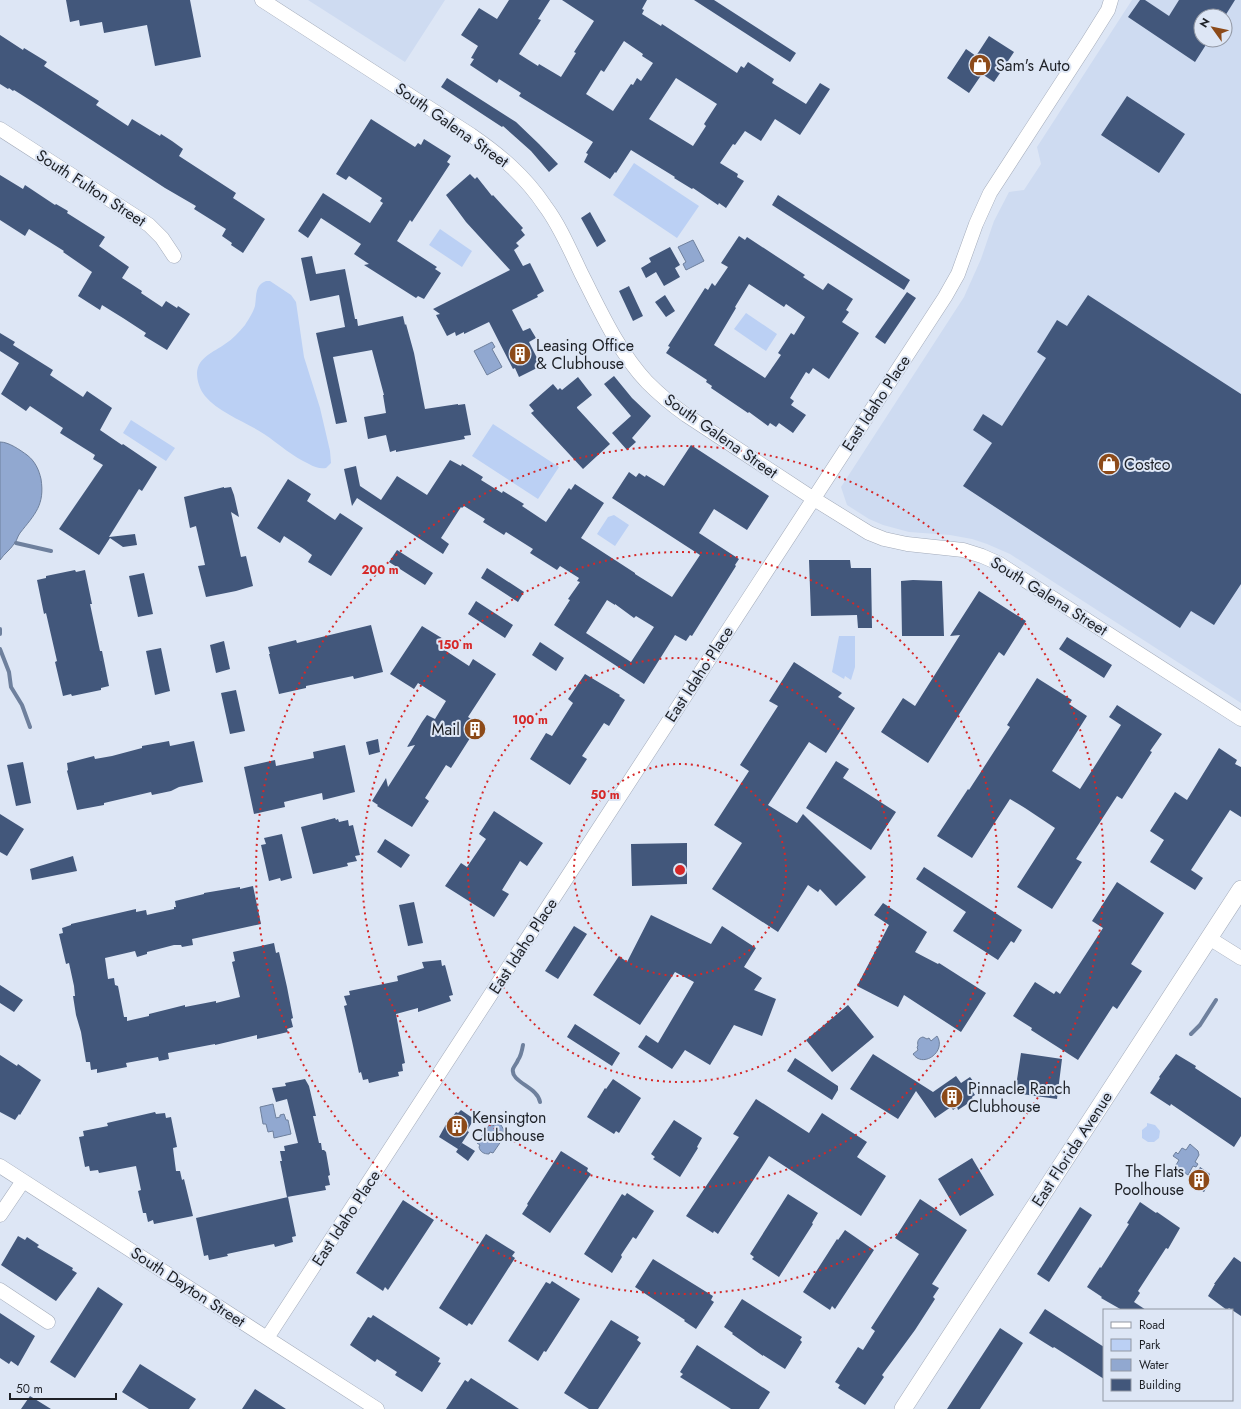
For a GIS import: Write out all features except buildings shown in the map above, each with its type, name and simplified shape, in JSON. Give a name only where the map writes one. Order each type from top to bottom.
[{"type":"main road","name":"East Florida Avenue","points":[[903,1409],[1241,890]]},
{"type":"street","name":"South Galena Street","points":[[262,0],[501,156],[530,185],[552,215],[617,341],[631,362],[667,401],[686,415],[863,530],[884,539],[912,545],[963,550],[998,563],[1241,719]]},
{"type":"street","name":"East Idaho Place","points":[[267,1338],[814,499],[951,286],[963,262],[976,224],[990,193],[1088,42],[1108,10],[1111,0]]},
{"type":"street","name":"South Fulton Street","points":[[0,128],[149,225],[162,238],[174,256]]},
{"type":"street","points":[[1209,938],[1241,958]]},
{"type":"street","name":"South Dayton Street","points":[[0,1166],[377,1409]]},
{"type":"street","points":[[0,1216],[23,1181]]},
{"type":"street","points":[[0,1290],[48,1322]]},
{"type":"shaded area","points":[[308,0],[445,0],[405,62]]},
{"type":"shaded area","points":[[1132,0],[1241,0],[1241,703],[1010,554],[972,539],[950,535],[909,532],[883,525],[869,519],[847,505],[841,487],[964,297],[981,259],[994,221],[1009,192],[1024,190],[1041,164],[1037,147]]},
{"type":"green space","points":[[634,163],[699,206],[677,238],[613,195]]},
{"type":"green space","points":[[440,229],[472,251],[462,267],[429,245]]},
{"type":"green space","points":[[266,281],[270,281],[291,295],[296,302],[304,357],[320,408],[330,451],[331,463],[326,468],[317,468],[303,461],[264,434],[225,412],[205,396],[199,385],[197,373],[200,363],[207,356],[231,340],[245,325],[254,309],[258,288]]},
{"type":"green space","points":[[746,313],[777,334],[766,351],[734,329]]},
{"type":"green space","points":[[131,420],[175,448],[166,461],[123,433]]},
{"type":"green space","points":[[493,424],[559,467],[538,499],[472,456]]},
{"type":"green space","points":[[614,515],[629,525],[615,546],[597,534],[608,517]]},
{"type":"green space","points":[[839,636],[855,636],[855,667],[851,680],[845,676],[844,679],[832,672]]},
{"type":"green space","points":[[1147,1123],[1155,1125],[1160,1131],[1159,1138],[1154,1142],[1148,1142],[1142,1138],[1142,1130],[1147,1126]]},
{"type":"water","points":[[693,240],[704,261],[686,270],[683,264],[686,262],[678,247]]},
{"type":"water","points":[[492,342],[495,347],[492,349],[502,367],[487,375],[474,351]]},
{"type":"water","points":[[0,442],[7,443],[27,455],[32,460],[41,479],[42,496],[38,509],[20,533],[15,543],[0,560]]},
{"type":"water","points":[[937,1036],[939,1047],[928,1059],[922,1060],[913,1054],[918,1050],[917,1047],[920,1038],[929,1038],[931,1041]]},
{"type":"water","points":[[273,1104],[276,1118],[284,1114],[286,1120],[288,1120],[291,1134],[274,1138],[273,1131],[268,1132],[266,1124],[263,1124],[260,1107]]},
{"type":"water","points":[[496,1123],[501,1125],[504,1130],[503,1132],[506,1134],[493,1153],[490,1152],[487,1154],[481,1151],[479,1147],[480,1145],[477,1143],[490,1124],[493,1126]]},
{"type":"water","points":[[1190,1144],[1198,1151],[1199,1155],[1195,1162],[1198,1164],[1196,1167],[1193,1166],[1188,1175],[1185,1173],[1182,1176],[1173,1170],[1179,1160],[1173,1156],[1176,1152],[1178,1154],[1182,1148],[1186,1150]]},
{"type":"waterway","points":[[16,543],[51,551]]},
{"type":"waterway","points":[[0,629],[0,634]]},
{"type":"waterway","points":[[0,649],[9,672],[11,687],[22,705],[30,727]]},
{"type":"waterway","points":[[1191,1034],[1200,1025],[1216,1000]]},
{"type":"waterway","points":[[523,1045],[521,1055],[513,1069],[513,1074],[535,1092],[540,1102]]},
{"type":"place","name":"Sam's Auto","points":[[980,65]]},
{"type":"place","name":"Leasing Office & Clubhouse","points":[[520,354]]},
{"type":"place","name":"Costco","points":[[1109,464]]},
{"type":"place","name":"Mail","points":[[475,729]]},
{"type":"place","name":"Pinnacle Ranch Clubhouse","points":[[952,1097]]},
{"type":"place","name":"Kensington Clubhouse","points":[[457,1126]]},
{"type":"place","name":"The Flats Poolhouse","points":[[1199,1180]]}]
